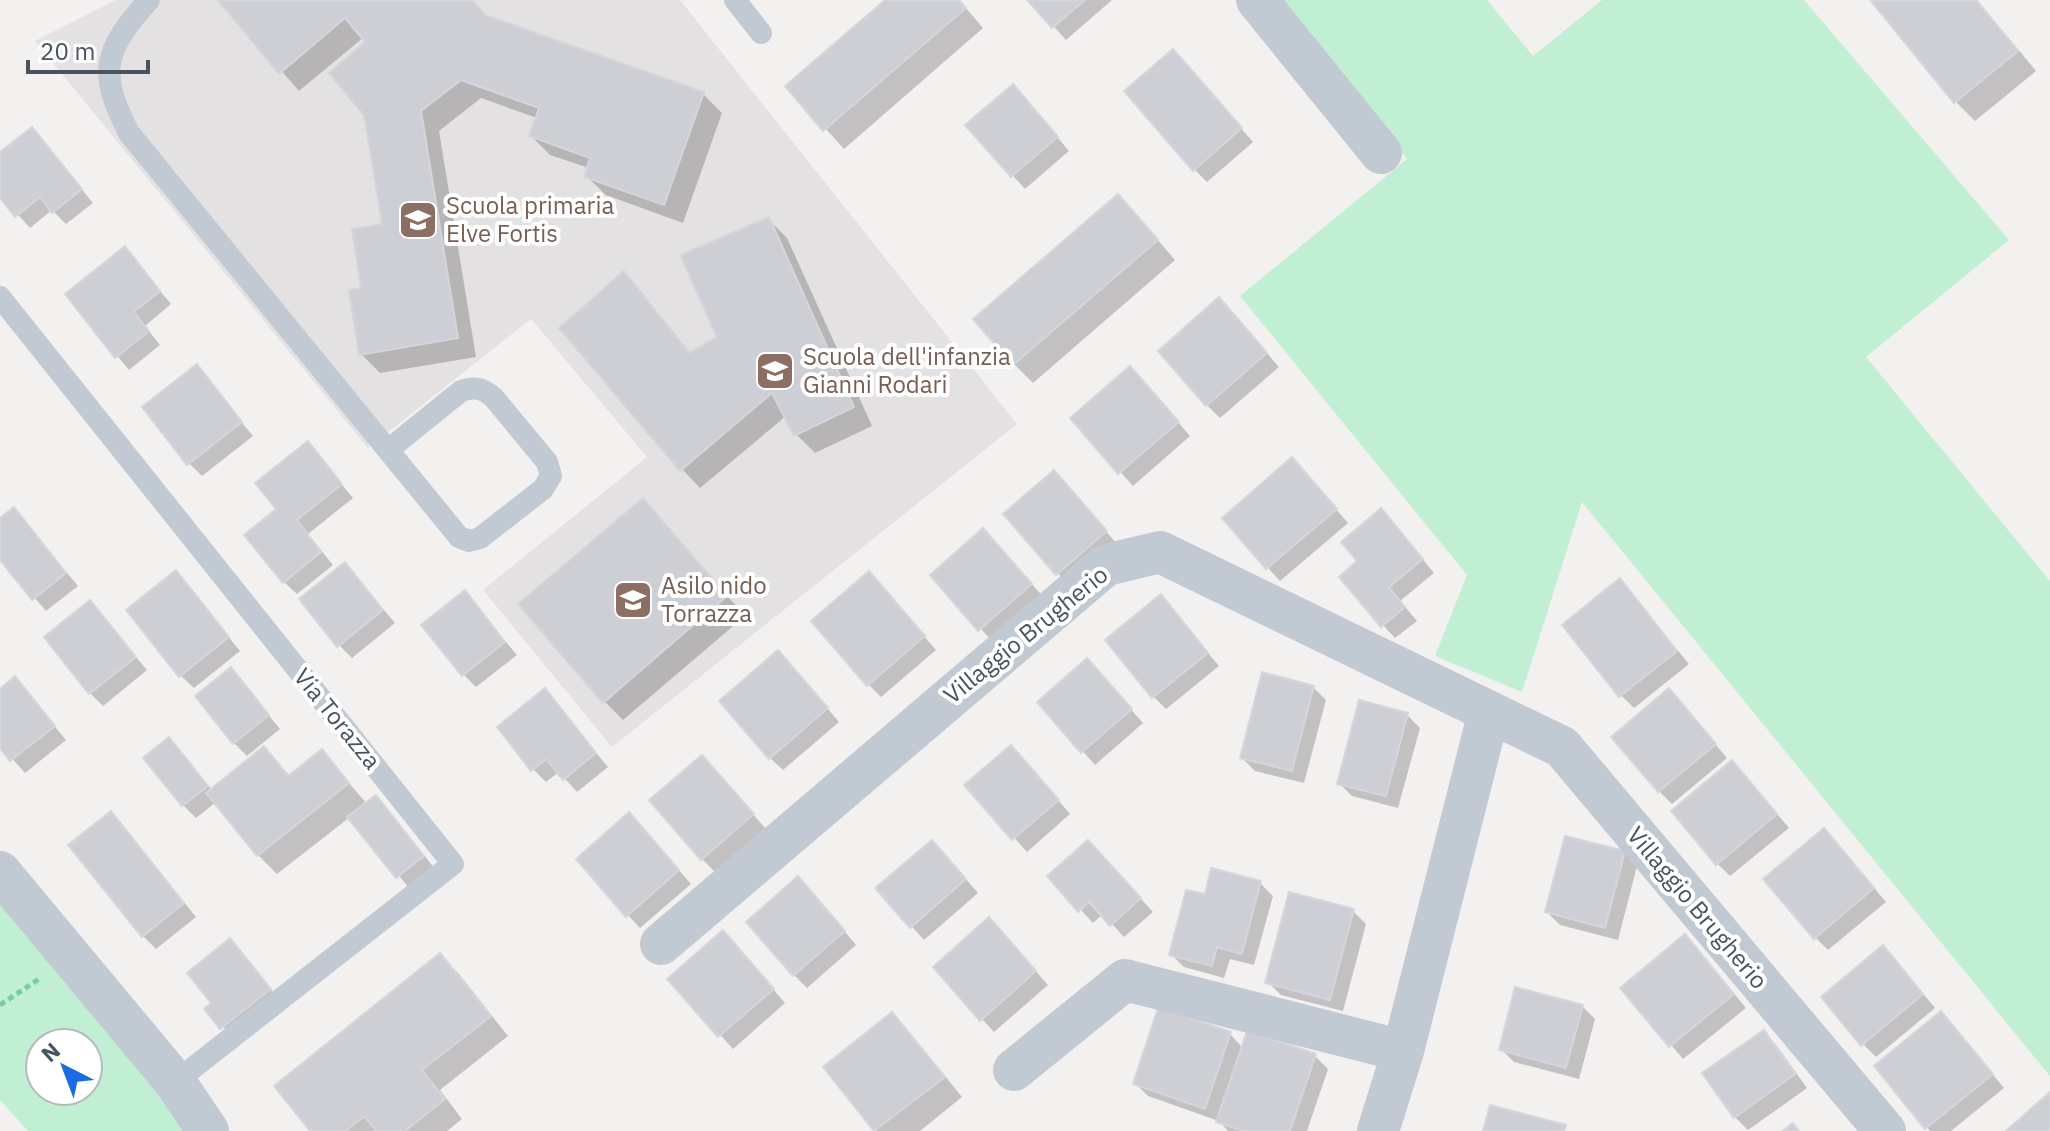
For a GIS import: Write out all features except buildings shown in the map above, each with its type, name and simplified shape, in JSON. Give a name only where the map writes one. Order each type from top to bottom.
[{"type":"street","points":[[1257,0],[1381,153]]},
{"type":"street","name":"Villaggio Brugherio","points":[[661,944],[1106,565],[1160,552],[1562,747],[1885,1131]]},
{"type":"street","points":[[1378,1131],[1403,1051],[1489,712]]},
{"type":"street","points":[[0,872],[175,1082],[208,1131]]},
{"type":"street","points":[[1014,1070],[1125,980],[1403,1051]]},
{"type":"lane","points":[[149,0],[122,31],[111,53],[108,77],[115,106],[129,133],[459,537],[469,541],[480,538],[543,489],[551,476],[547,462],[484,389],[461,391],[388,450]]},
{"type":"lane","points":[[735,0],[761,33]]},
{"type":"lane","name":"Via Torazza","points":[[0,297],[453,864],[175,1082]]},
{"type":"shaded area","points":[[116,0],[680,0],[1017,424],[612,747],[483,590],[647,457],[531,319],[368,448],[35,41]]},
{"type":"green space","points":[[1277,0],[1487,0],[1533,56],[1602,0],[1804,0],[2009,240],[1866,357],[2050,581],[2050,1076],[1582,502],[1522,692],[1435,656],[1467,575],[1240,296],[1407,159]]},
{"type":"green space","points":[[0,901],[133,1060],[185,1131],[28,1131],[0,1100]]},
{"type":"place","name":"Scuola primaria Elve Fortis","points":[[418,220]]},
{"type":"place","name":"Scuola dell'infanzia Gianni Rodari","points":[[775,371]]},
{"type":"place","name":"Asilo nido Torrazza","points":[[633,600]]}]
